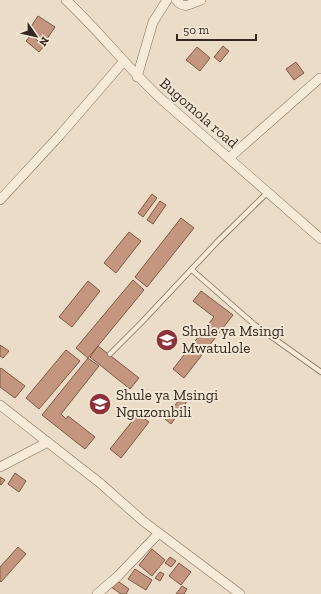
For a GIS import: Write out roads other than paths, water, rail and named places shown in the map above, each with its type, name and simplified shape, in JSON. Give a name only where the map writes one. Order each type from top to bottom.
[{"type":"street","name":"Bugomola road","points":[[66,0],[84,16],[138,77],[321,239]]},
{"type":"street","points":[[138,77],[153,22],[167,0]]},
{"type":"street","points":[[176,0],[184,6],[201,0]]},
{"type":"street","points":[[0,200],[60,135],[124,61]]},
{"type":"street","points":[[229,158],[320,78]]},
{"type":"street","points":[[0,405],[100,483],[159,533],[240,594]]},
{"type":"street","points":[[0,467],[14,458],[48,442]]},
{"type":"street","points":[[97,594],[118,576],[159,533]]},
{"type":"lane","points":[[110,354],[268,192]]},
{"type":"lane","points":[[192,270],[255,325],[321,372]]},
{"type":"place","name":"Shule ya Msingi Mwatulole","points":[[167,340]]},
{"type":"place","name":"Shule ya Msingi Nguzombili","points":[[100,404]]}]
